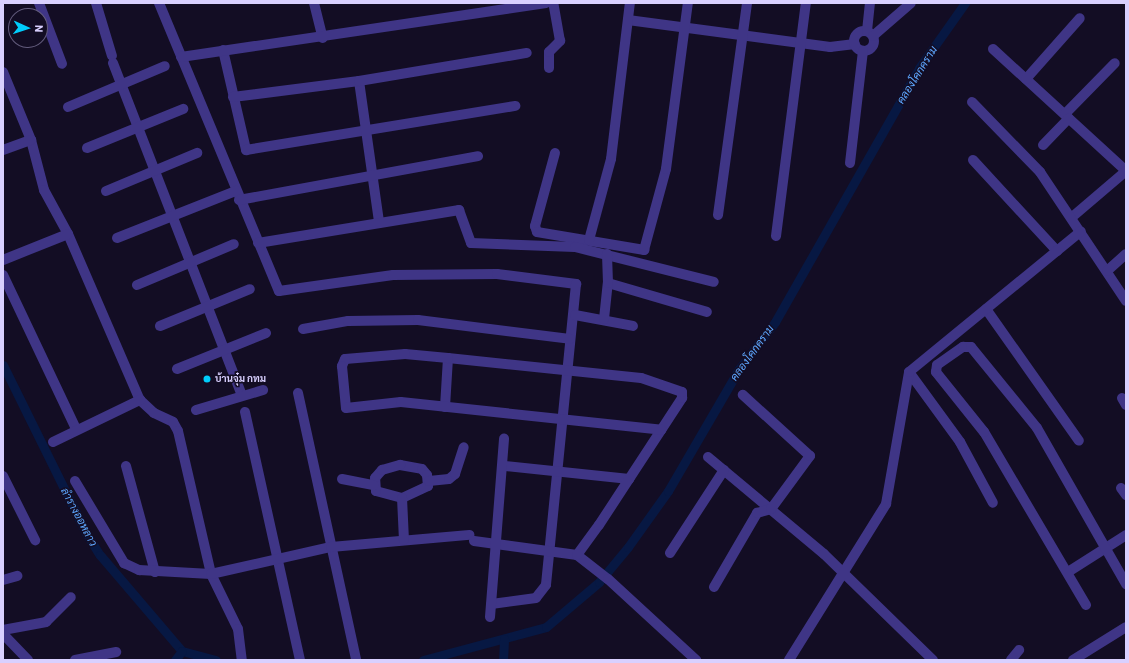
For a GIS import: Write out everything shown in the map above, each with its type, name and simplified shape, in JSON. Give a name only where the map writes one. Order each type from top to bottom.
[{"type":"street","points":[[39,3],[62,64]]},
{"type":"street","points":[[96,3],[121,86],[155,172],[171,218],[242,396]]},
{"type":"street","points":[[159,3],[277,289],[282,292],[341,280],[393,275],[497,274],[575,282],[574,315],[570,339],[569,370],[564,420],[556,470],[546,585],[540,596],[491,604]]},
{"type":"street","points":[[314,3],[323,38]]},
{"type":"street","points":[[181,57],[223,50],[323,38],[546,3]]},
{"type":"street","points":[[549,68],[549,52],[560,41],[553,3]]},
{"type":"street","points":[[589,240],[611,159],[630,3]]},
{"type":"street","points":[[554,153],[535,230],[639,250],[647,245],[666,169],[688,3]]},
{"type":"street","points":[[718,215],[747,3]]},
{"type":"street","points":[[776,236],[806,3]]},
{"type":"street","points":[[863,51],[872,47],[870,33],[870,3]]},
{"type":"street","points":[[854,44],[856,35],[870,33],[911,3]]},
{"type":"street","points":[[1026,79],[1080,18]]},
{"type":"street","points":[[628,20],[685,26],[830,47],[854,44],[863,51]]},
{"type":"street","points":[[993,49],[1126,171],[1071,218]]},
{"type":"street","points":[[223,50],[246,150],[515,106]]},
{"type":"street","points":[[850,163],[863,51]]},
{"type":"street","points":[[233,97],[359,81],[526,53]]},
{"type":"street","points":[[1043,145],[1115,63]]},
{"type":"street","points":[[68,107],[121,86],[165,66]]},
{"type":"street","points":[[3,72],[31,140],[44,190],[68,234],[140,400],[154,413],[174,422],[178,431],[210,574],[238,629],[242,660]]},
{"type":"street","points":[[359,81],[379,222]]},
{"type":"street","points":[[972,102],[1040,172],[1081,231],[1126,301]]},
{"type":"street","points":[[87,148],[183,109]]},
{"type":"street","points":[[3,150],[31,140]]},
{"type":"street","points":[[106,191],[197,154]]},
{"type":"street","points":[[117,238],[238,196],[478,156]]},
{"type":"street","points":[[973,160],[1057,251]]},
{"type":"street","points":[[258,243],[459,210],[471,243],[500,246],[540,243],[607,254],[714,282]]},
{"type":"street","points":[[789,660],[888,498],[905,381],[909,372],[1081,231]]},
{"type":"street","points":[[3,260],[68,234]]},
{"type":"street","points":[[137,285],[234,244]]},
{"type":"street","points":[[604,319],[608,283],[607,254]]},
{"type":"street","points":[[1107,271],[1126,254]]},
{"type":"street","points":[[3,275],[76,429]]},
{"type":"street","points":[[608,283],[707,312]]},
{"type":"street","points":[[160,326],[250,288]]},
{"type":"street","points":[[986,309],[1079,441]]},
{"type":"street","points":[[574,315],[604,319],[633,326]]},
{"type":"street","points":[[303,330],[348,321],[418,320],[570,339]]},
{"type":"street","points":[[177,369],[266,333]]},
{"type":"street","points":[[1086,605],[1068,572],[984,432],[936,372],[937,365],[963,346],[971,347],[1036,428],[1126,584]]},
{"type":"street","points":[[577,555],[629,479],[682,398],[680,390],[640,378],[405,354],[351,356],[342,366],[346,408],[401,402],[661,430]]},
{"type":"street","points":[[445,406],[448,358]]},
{"type":"street","points":[[909,372],[960,442],[993,503]]},
{"type":"street","points":[[196,410],[263,390]]},
{"type":"street","points":[[298,393],[330,547],[356,660]]},
{"type":"street","points":[[714,587],[757,513],[771,509],[810,454],[744,395]]},
{"type":"street","points":[[54,442],[76,429],[140,400]]},
{"type":"street","points":[[245,412],[276,560],[300,660]]},
{"type":"street","points":[[490,617],[505,466],[504,439]]},
{"type":"street","points":[[428,481],[449,479],[455,474],[464,447]]},
{"type":"street","points":[[708,457],[824,554],[842,574],[933,660]]},
{"type":"street","points":[[373,485],[382,470],[400,465],[422,469],[428,481]]},
{"type":"street","points":[[126,466],[156,572]]},
{"type":"street","points":[[505,466],[556,470],[629,479]]},
{"type":"street","points":[[670,553],[724,470]]},
{"type":"street","points":[[3,476],[35,540]]},
{"type":"street","points":[[342,479],[373,485],[384,495],[402,498],[421,492],[428,481]]},
{"type":"street","points":[[75,481],[124,563],[134,569],[156,572],[210,574],[330,547],[404,540],[472,538],[497,544],[550,550],[577,555],[604,576],[696,660]]},
{"type":"street","points":[[402,498],[404,540]]},
{"type":"street","points":[[1068,572],[1126,535]]},
{"type":"street","points":[[3,580],[17,576]]},
{"type":"street","points":[[3,630],[46,622],[71,597]]},
{"type":"street","points":[[1073,660],[1126,627]]},
{"type":"street","points":[[3,634],[28,660]]},
{"type":"street","points":[[919,660],[923,649]]},
{"type":"street","points":[[1012,660],[1019,650]]},
{"type":"street","points":[[75,660],[116,652]]},
{"type":"waterway","name":"คลองโคกคราม","points":[[423,660],[546,627],[599,582],[628,547],[668,491],[739,369],[775,322],[919,68],[965,3]]},
{"type":"waterway","name":"ลำรางออหลาว","points":[[3,365],[86,533],[100,555],[182,651]]},
{"type":"waterway","name":"คลองโคกคราม","points":[[503,660],[504,639]]},
{"type":"waterway","points":[[182,651],[216,660]]},
{"type":"waterway","points":[[175,660],[182,651]]},
{"type":"place","name":"บ้านจุ๋ม กทม","points":[[207,379]]}]
